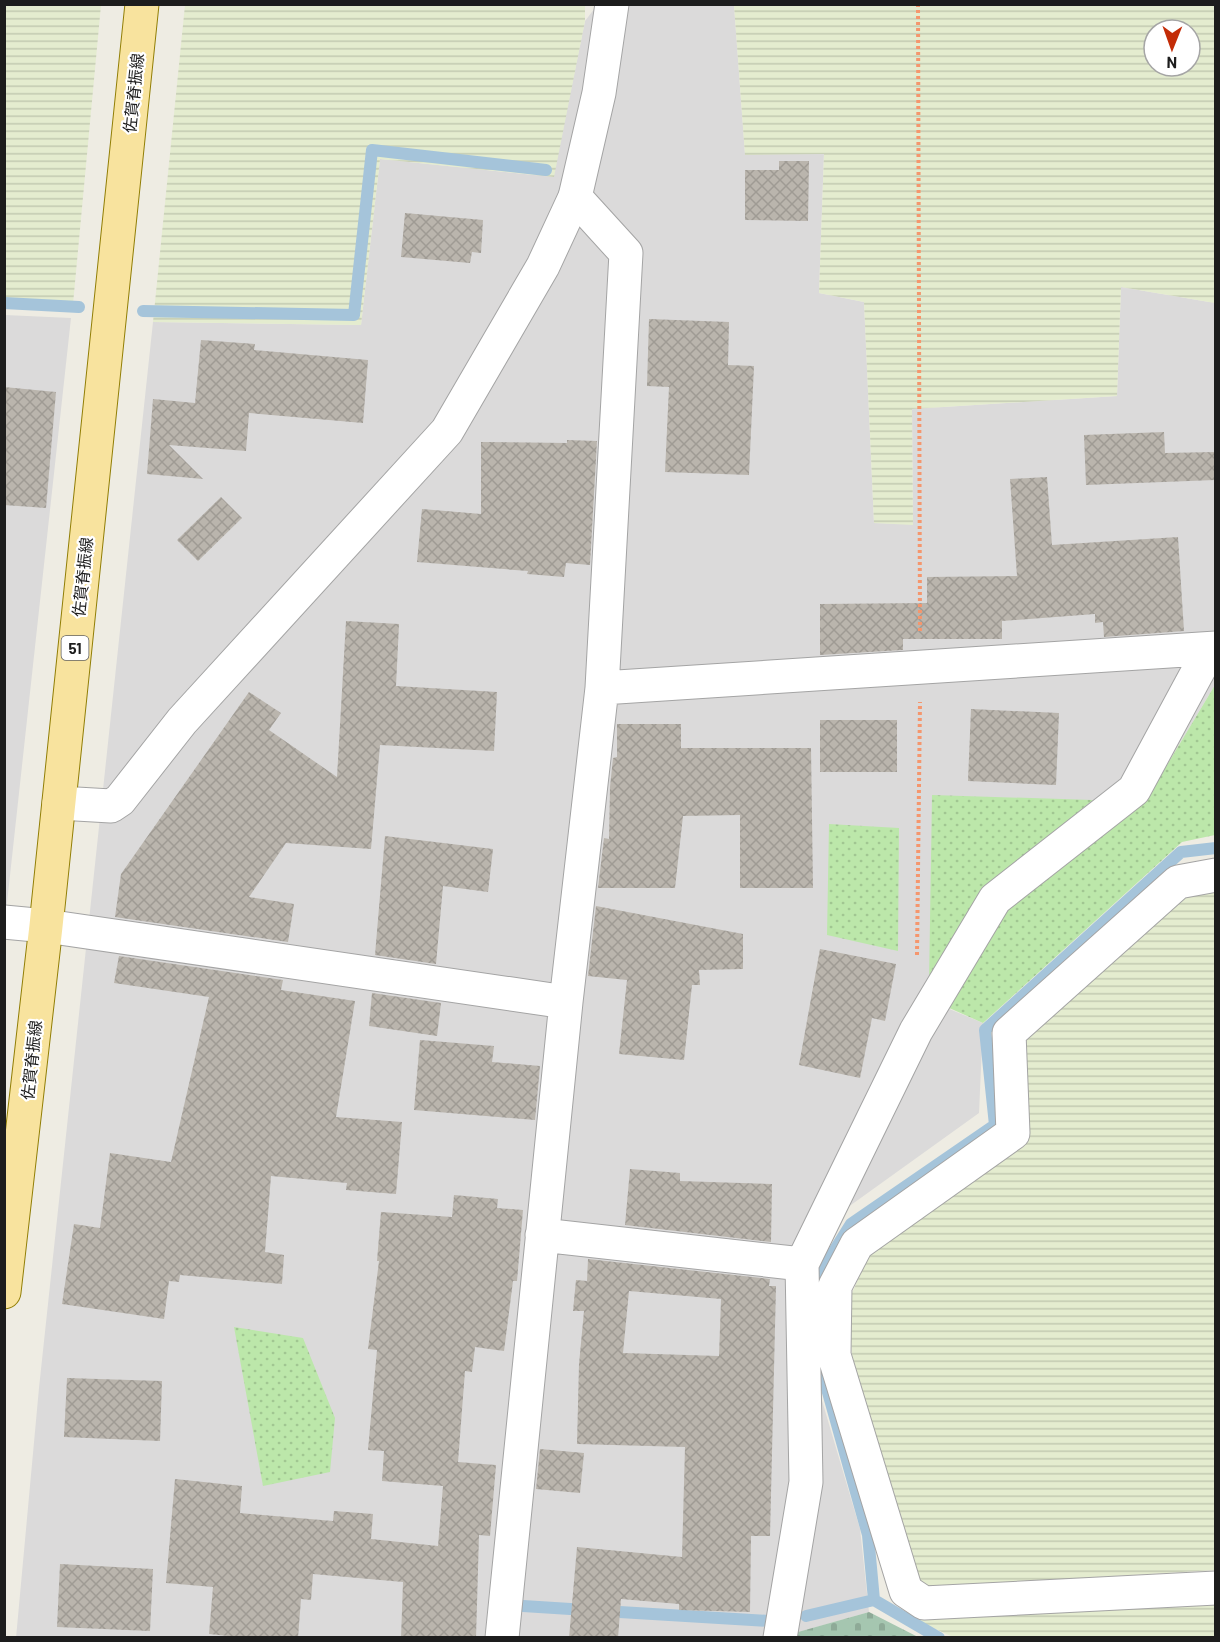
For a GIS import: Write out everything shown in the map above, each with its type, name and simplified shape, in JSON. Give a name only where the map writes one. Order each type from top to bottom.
[{"type":"main road","name":"佐賀脊振線","points":[[4,1292],[46,926],[142,4]]},
{"type":"street","points":[[59,803],[111,806],[120,800],[183,721],[447,430],[543,266],[574,197],[599,93],[612,4]]},
{"type":"street","points":[[502,1638],[566,1002],[602,688],[626,253],[574,197]]},
{"type":"street","points":[[602,688],[1213,648]]},
{"type":"street","points":[[780,1638],[806,1482],[802,1264],[916,1031],[995,899],[1134,790],[1213,648]]},
{"type":"street","points":[[1215,874],[1178,882],[1009,1033],[1013,1133],[857,1244],[835,1286],[834,1355],[906,1591],[924,1603],[1215,1588]]},
{"type":"street","points":[[4,922],[46,926],[566,1002]]},
{"type":"street","points":[[542,1235],[802,1264]]},
{"type":"path","points":[[917,961],[920,668],[918,4]]},
{"type":"shaded area","points":[[598,4],[734,5],[745,154],[824,153],[819,293],[864,302],[874,523],[913,524],[912,409],[1117,396],[1121,287],[1215,303],[1215,685],[1149,795],[947,1008],[983,1023],[979,1113],[844,1210],[815,1257],[810,1360],[860,1529],[869,1612],[792,1634],[791,1638],[16,1638],[39,1388],[153,322],[361,325],[380,159],[553,177],[585,21]]},
{"type":"shaded area","points":[[5,315],[71,318],[5,921]]},
{"type":"green space","points":[[4,5],[101,5],[73,304],[5,300]]},
{"type":"green space","points":[[185,5],[585,5],[585,21],[554,177],[380,159],[361,325],[153,322]]},
{"type":"green space","points":[[734,5],[1215,5],[1215,303],[1121,287],[1117,396],[912,409],[913,525],[874,523],[864,302],[819,293],[824,154],[745,155]]},
{"type":"green space","points":[[1215,685],[1215,835],[1182,842],[983,1023],[947,1007],[999,908],[1149,795]]},
{"type":"green space","points":[[932,795],[1093,800],[981,891],[929,983]]},
{"type":"green space","points":[[829,824],[899,828],[898,951],[827,935]]},
{"type":"green space","points":[[1188,893],[1215,893],[1215,1570],[918,1588],[853,1366],[848,1302],[872,1248],[1029,1139],[1023,1041]]},
{"type":"green space","points":[[234,1327],[303,1338],[335,1418],[330,1472],[263,1486]]},
{"type":"green space","points":[[1215,1601],[1215,1637],[953,1637],[911,1618]]},
{"type":"green space","points":[[869,1612],[918,1637],[791,1638],[791,1634]]},
{"type":"building","points":[[779,161],[809,161],[808,221],[745,220],[745,170],[779,170]]},
{"type":"building","points":[[405,213],[483,220],[481,253],[472,252],[470,263],[401,257]]},
{"type":"building","points":[[649,319],[729,322],[728,365],[754,366],[749,475],[665,472],[669,387],[647,386]]},
{"type":"building","points":[[201,340],[255,344],[254,350],[368,360],[363,423],[249,413],[246,451],[169,445],[203,479],[147,474],[153,399],[195,403]]},
{"type":"building","points":[[4,387],[56,392],[46,508],[4,505]]},
{"type":"building","points":[[1164,432],[1165,453],[1215,452],[1215,480],[1086,485],[1084,435]]},
{"type":"building","points":[[567,440],[597,441],[590,565],[566,563],[564,577],[527,574],[528,571],[417,562],[422,509],[481,514],[481,442],[567,443]]},
{"type":"building","points":[[1047,477],[1052,545],[1178,537],[1184,631],[1104,637],[1103,622],[1095,623],[1095,614],[1002,621],[1002,639],[903,639],[903,650],[820,655],[820,604],[927,603],[927,577],[1017,576],[1010,479]]},
{"type":"building","points":[[221,497],[242,518],[198,561],[177,540]]},
{"type":"building","points":[[346,621],[399,624],[396,686],[497,692],[494,751],[380,745],[371,849],[286,843],[249,897],[294,904],[288,942],[115,917],[121,874],[249,692],[281,713],[269,730],[337,777]]},
{"type":"building","points":[[971,709],[1059,713],[1056,785],[968,781]]},
{"type":"building","points":[[820,720],[897,720],[897,772],[820,772]]},
{"type":"building","points":[[617,724],[681,724],[681,748],[811,748],[813,888],[740,888],[740,815],[683,816],[675,888],[598,888],[604,838],[609,839],[610,787],[613,758],[617,757]]},
{"type":"building","points":[[385,836],[493,849],[488,892],[443,886],[436,964],[375,955]]},
{"type":"building","points":[[596,906],[743,934],[743,969],[699,970],[700,985],[692,985],[684,1060],[619,1054],[627,980],[588,976]]},
{"type":"building","points":[[820,949],[896,964],[885,1021],[872,1018],[860,1078],[799,1065]]},
{"type":"building","points":[[119,956],[283,980],[281,990],[355,1001],[336,1117],[402,1122],[396,1194],[346,1190],[347,1183],[271,1176],[265,1252],[284,1255],[282,1284],[180,1275],[179,1282],[169,1281],[164,1319],[62,1304],[74,1224],[100,1228],[110,1153],[171,1162],[209,997],[114,983]]},
{"type":"building","points":[[372,993],[441,1003],[437,1036],[369,1026]]},
{"type":"building","points":[[420,1040],[494,1046],[492,1062],[540,1066],[535,1120],[414,1110]]},
{"type":"building","points":[[630,1169],[680,1173],[680,1181],[772,1184],[771,1242],[625,1225]]},
{"type":"building","points":[[454,1195],[498,1199],[497,1208],[523,1210],[517,1281],[513,1281],[504,1351],[475,1347],[472,1372],[465,1371],[458,1462],[496,1465],[490,1536],[479,1535],[476,1638],[401,1638],[403,1582],[313,1574],[311,1600],[301,1599],[298,1638],[246,1638],[209,1634],[213,1587],[166,1583],[175,1479],[242,1486],[240,1513],[333,1521],[334,1511],[373,1514],[371,1539],[438,1546],[443,1486],[382,1481],[384,1451],[368,1450],[377,1350],[368,1349],[379,1261],[377,1261],[381,1212],[452,1217]]},
{"type":"building","points":[[588,1259],[770,1279],[769,1286],[776,1286],[770,1536],[751,1536],[750,1612],[679,1610],[679,1604],[621,1599],[618,1638],[569,1638],[577,1547],[682,1557],[685,1447],[577,1444],[579,1364],[584,1311],[573,1311],[576,1280],[587,1281]],"holes":[[[629,1291],[721,1299],[719,1356],[623,1353]]]},
{"type":"building","points":[[67,1378],[162,1381],[160,1441],[64,1437]]},
{"type":"building","points":[[540,1449],[584,1453],[580,1493],[536,1489]]},
{"type":"building","points":[[60,1564],[153,1569],[150,1631],[57,1627]]},
{"type":"waterway","points":[[143,311],[354,315],[372,150],[546,170]]},
{"type":"waterway","points":[[4,303],[79,307]]},
{"type":"waterway","points":[[821,1291],[821,1272],[851,1224],[995,1125],[985,1030],[1181,852],[1216,848]]},
{"type":"waterway","points":[[820,1356],[820,1364],[868,1535],[874,1600],[939,1638]]},
{"type":"waterway","points":[[806,1616],[874,1600]]},
{"type":"waterway","points":[[523,1606],[586,1610]]},
{"type":"waterway","points":[[603,1611],[770,1621]]}]
